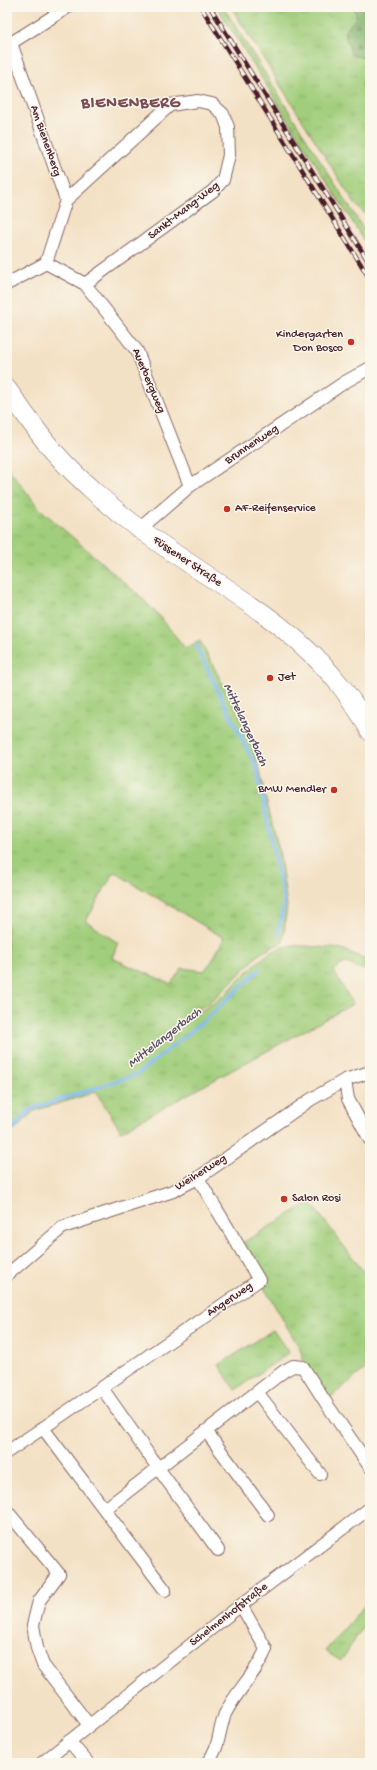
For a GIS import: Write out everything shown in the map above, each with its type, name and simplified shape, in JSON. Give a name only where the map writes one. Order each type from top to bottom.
[{"type":"main road","name":"Füssener Straße","points":[[7,389],[57,455],[97,493],[140,529],[293,636],[327,668],[355,705],[370,731]]},
{"type":"street","name":"Am Bienenberg","points":[[66,200],[11,43],[68,7]]},
{"type":"street","name":"Sankt-Mang-Weg","points":[[66,200],[170,105],[198,101],[212,104],[223,114],[228,127],[229,155],[223,180],[213,191],[86,284]]},
{"type":"street","points":[[7,284],[46,263],[66,200]]},
{"type":"street","name":"Auerbergweg","points":[[46,263],[86,284],[137,351],[190,486]]},
{"type":"street","name":"Brunnenweg","points":[[140,529],[190,486],[345,382],[370,368]]},
{"type":"street","name":"Weiherweg","points":[[7,1275],[63,1227],[173,1191],[198,1178],[310,1100],[345,1080],[370,1072]]},
{"type":"street","points":[[345,1080],[348,1100],[370,1140]]},
{"type":"street","name":"Angerweg","points":[[7,1452],[259,1280],[198,1178]]},
{"type":"street","points":[[105,1509],[293,1366],[303,1367],[370,1468],[370,1476]]},
{"type":"street","points":[[102,1388],[218,1550]]},
{"type":"street","points":[[257,1392],[320,1474]]},
{"type":"street","points":[[43,1428],[165,1590]]},
{"type":"street","points":[[206,1431],[268,1515]]},
{"type":"street","name":"Schelmenhofstraße","points":[[42,1763],[241,1605],[370,1508]]},
{"type":"street","points":[[7,1511],[59,1574],[39,1601],[34,1625],[37,1648],[43,1666],[89,1725]]},
{"type":"street","points":[[207,1763],[218,1746],[225,1715],[261,1662],[266,1648],[241,1605]]},
{"type":"street","points":[[69,1741],[88,1763]]},
{"type":"green space","points":[[217,7],[223,7],[351,209],[370,240],[370,250]]},
{"type":"green space","points":[[231,7],[354,7],[357,17],[344,32],[352,55],[370,59],[370,219],[355,204]]},
{"type":"green space","points":[[354,7],[370,7],[370,59],[352,55],[344,32],[357,17]]},
{"type":"green space","points":[[7,467],[39,508],[141,597],[161,618],[185,648],[200,641],[243,722],[260,770],[279,850],[287,905],[283,942],[261,953],[206,1005],[191,1012],[193,1014],[210,1006],[263,958],[272,952],[292,945],[342,949],[370,961],[370,972],[345,963],[333,970],[353,1004],[121,1131],[96,1092],[34,1111],[7,1138]],"holes":[[[114,872],[224,938],[212,961],[204,971],[182,968],[171,984],[112,958],[118,943],[86,921]]]},
{"type":"green space","points":[[310,1202],[370,1280],[370,1365],[327,1400],[305,1366],[300,1349],[239,1245]]},
{"type":"green space","points":[[273,1330],[289,1353],[235,1390],[219,1365]]},
{"type":"green space","points":[[370,1599],[370,1616],[341,1661],[325,1651]]},
{"type":"waterway","name":"Mittelangerbach","points":[[196,646],[257,769],[284,903],[278,934]]},
{"type":"waterway","name":"Mittelangerbach","points":[[7,1134],[31,1109],[138,1074],[204,1021],[260,969]]},
{"type":"railway","points":[[201,7],[370,279]]},
{"type":"railway","points":[[210,7],[370,264]]},
{"type":"place","name":"Kindergarten Don Bosco","points":[[351,342]]},
{"type":"place","name":"AF-Reifenservice","points":[[227,509]]},
{"type":"place","name":"Jet","points":[[270,678]]},
{"type":"place","name":"BMW Mendler","points":[[334,790]]},
{"type":"place","name":"Salon Rosi","points":[[284,1199]]},
{"type":"district","name":"BIENENBERG","points":[[131,104]]}]
